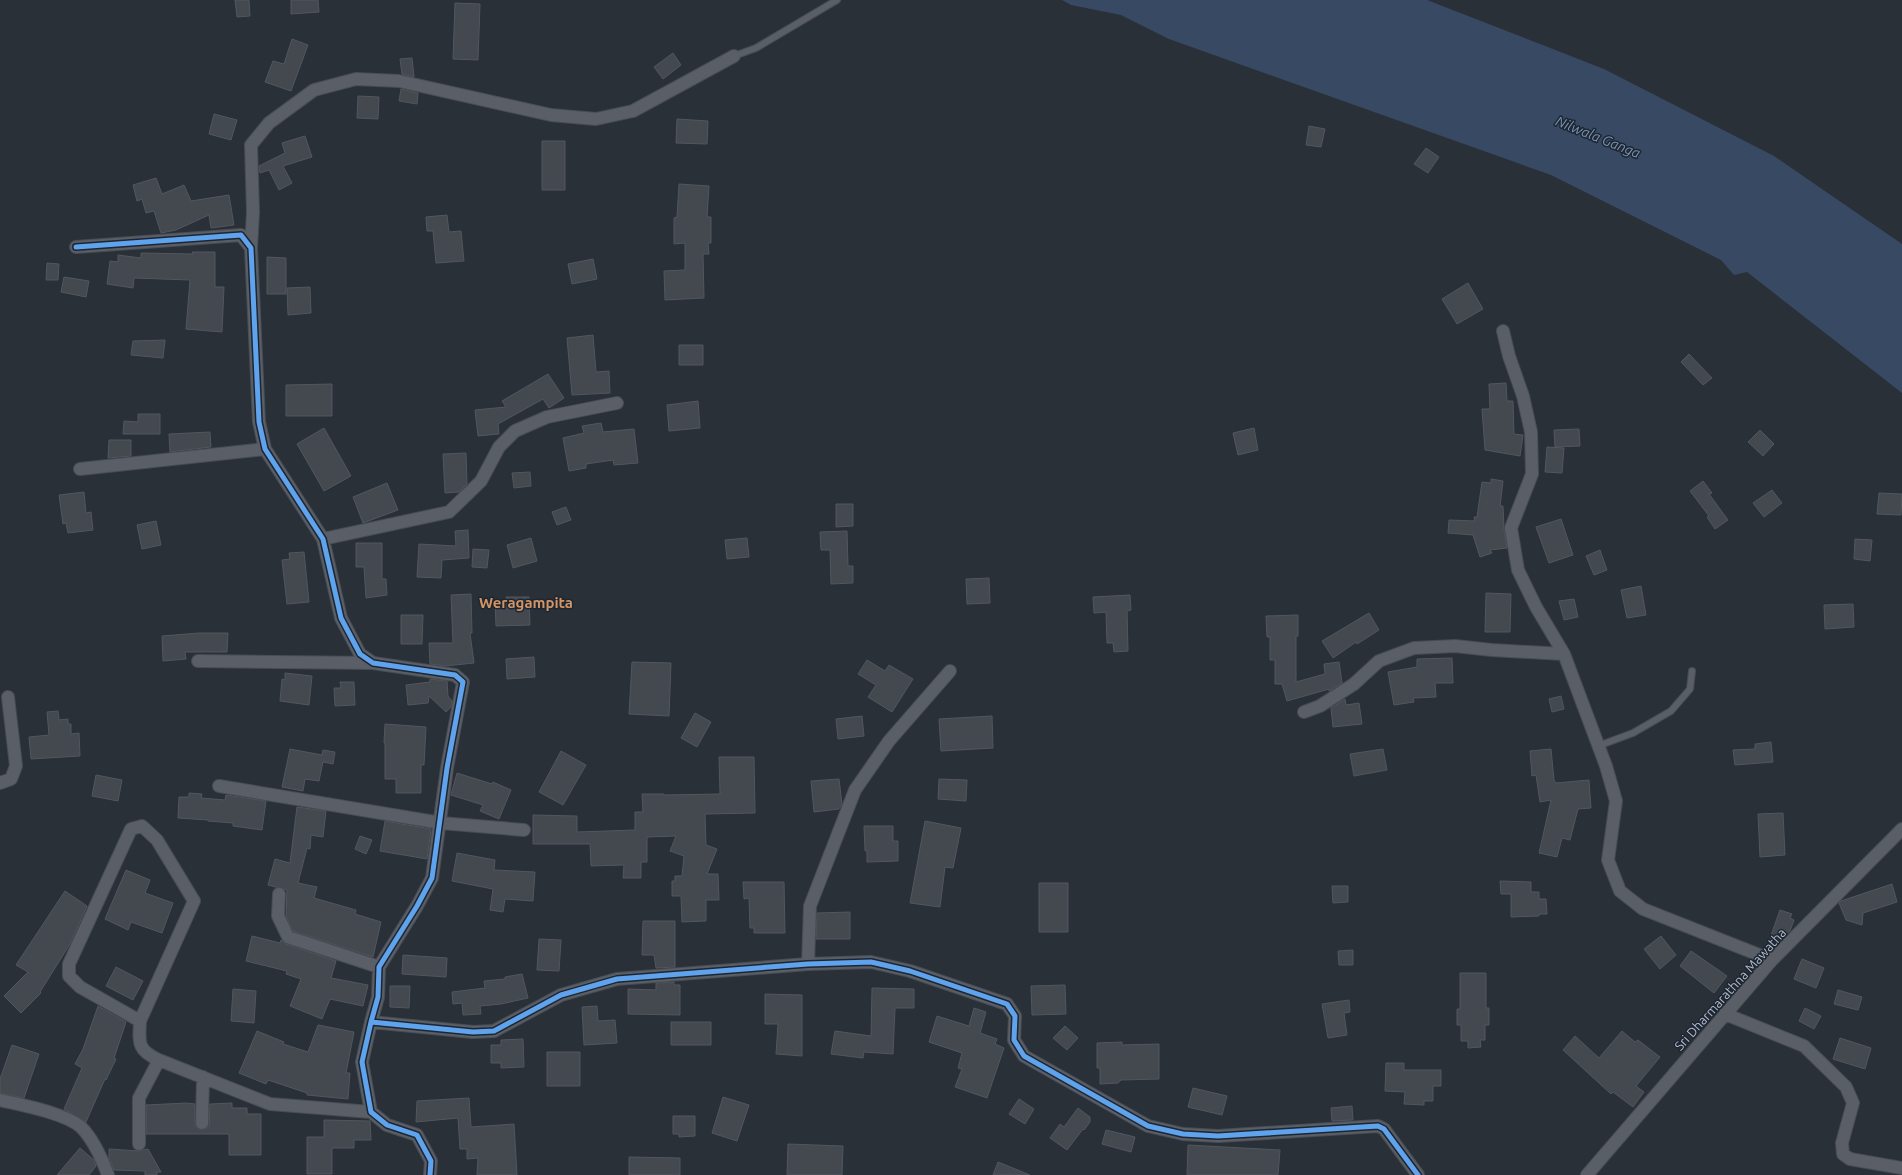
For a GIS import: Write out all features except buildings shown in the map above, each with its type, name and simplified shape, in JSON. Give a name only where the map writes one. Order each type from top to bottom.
[{"type":"street","points":[[373,663],[360,654],[342,618],[322,539],[265,449],[259,422],[251,248],[253,212],[251,145],[269,123],[314,90],[356,79],[399,81],[551,115],[596,119],[634,111],[734,56]]},
{"type":"street","points":[[76,247],[242,235],[251,248]]},
{"type":"street","points":[[1503,331],[1523,396],[1531,432],[1532,474],[1512,528],[1518,570],[1536,607],[1564,654],[1598,746],[1616,801],[1608,860],[1620,891],[1643,909],[1772,960]]},
{"type":"street","points":[[322,539],[449,512],[481,481],[499,447],[515,431],[547,417],[617,404]]},
{"type":"street","points":[[80,469],[265,449]]},
{"type":"street","points":[[1304,712],[1320,706],[1354,684],[1379,661],[1414,648],[1455,646],[1492,650],[1564,654]]},
{"type":"street","points":[[198,661],[373,663],[455,675],[463,682],[447,768],[432,878],[417,906],[379,967],[378,997],[370,1022],[362,1062],[371,1112]]},
{"type":"street","points":[[808,964],[810,906],[855,790],[889,741],[950,671]]},
{"type":"street","points":[[0,784],[11,779],[16,766],[8,697]]},
{"type":"street","points":[[220,786],[440,822],[524,830]]},
{"type":"street","points":[[140,1021],[80,987],[70,976],[69,964],[131,829],[142,826],[157,840],[194,901],[140,1021],[139,1043],[147,1054],[270,1104],[371,1112],[387,1124],[417,1135],[431,1161],[430,1175]]},
{"type":"street","name":"Sri Dharmarathna Mawatha","points":[[1588,1175],[1772,960],[1902,829]]},
{"type":"street","points":[[279,894],[278,916],[288,937],[379,967]]},
{"type":"street","points":[[370,1022],[473,1032],[494,1031],[562,995],[617,979],[808,964],[871,962],[910,971],[1007,1004],[1015,1016],[1014,1040],[1024,1056],[1148,1126],[1183,1134],[1218,1136],[1378,1126],[1384,1129],[1418,1175]]},
{"type":"street","points":[[1725,1014],[1804,1046],[1846,1087],[1853,1103],[1842,1143],[1843,1154],[1850,1159],[1902,1168]]},
{"type":"street","points":[[139,1144],[139,1098],[159,1060]]},
{"type":"street","points":[[202,1123],[203,1077]]},
{"type":"street","points":[[0,1100],[53,1113],[81,1127],[100,1154],[108,1175]]},
{"type":"lane","points":[[734,56],[756,48],[837,0]]},
{"type":"lane","points":[[1598,746],[1633,733],[1671,711],[1690,689],[1692,671]]},
{"type":"water","name":"Nilwala Ganga","points":[[1062,0],[1427,0],[1604,69],[1774,156],[1902,244],[1902,393],[1747,272],[1734,275],[1721,260],[1551,175],[1169,39],[1121,15],[1071,5]]},
{"type":"cycle path","points":[[76,247],[241,235],[251,248],[259,422],[265,449],[323,539],[341,618],[360,654],[373,663],[455,675],[463,682],[447,768],[432,878],[417,906],[379,967],[378,997],[362,1062],[371,1112],[387,1125],[417,1135],[431,1161],[430,1175]]},
{"type":"cycle path","points":[[371,1022],[473,1032],[494,1031],[561,995],[617,979],[808,964],[871,962],[910,971],[1007,1004],[1015,1016],[1014,1040],[1024,1056],[1148,1126],[1183,1134],[1218,1136],[1378,1126],[1384,1129],[1418,1175]]},
{"type":"district","name":"Weragampita","points":[[526,602]]}]
